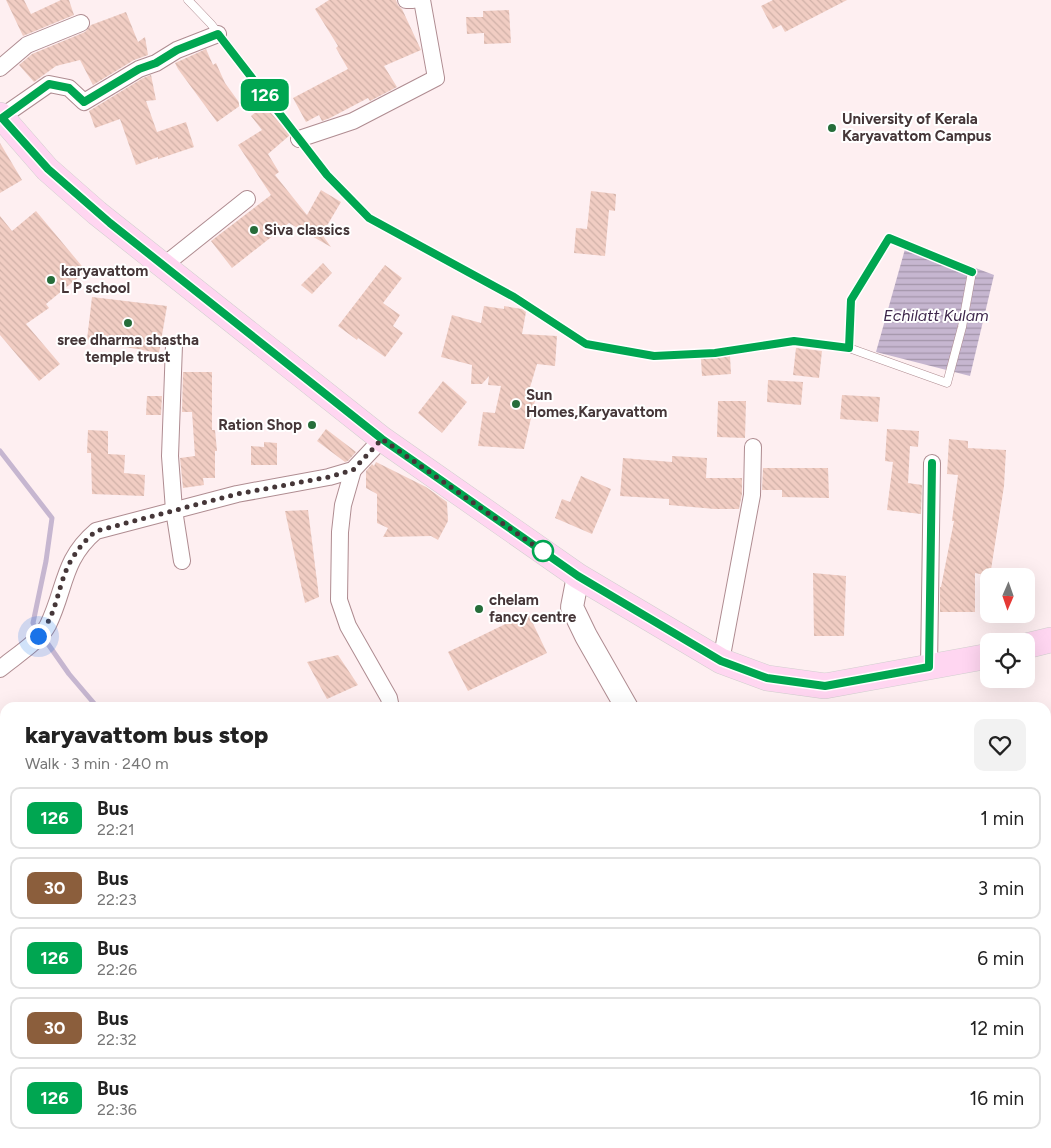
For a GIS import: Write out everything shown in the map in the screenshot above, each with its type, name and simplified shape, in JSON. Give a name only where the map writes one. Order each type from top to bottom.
[{"type":"main road","points":[[1,117],[48,169],[97,212],[382,439],[578,576],[721,661],[767,678],[825,686],[980,658]]},
{"type":"main road","points":[[578,576],[572,607],[586,636],[624,702]]},
{"type":"main road","points":[[1035,644],[1051,640]]},
{"type":"street","points":[[406,0],[413,0]]},
{"type":"street","points":[[299,139],[353,121],[436,78],[422,0]]},
{"type":"street","points":[[0,68],[27,46],[81,23]]},
{"type":"street","points":[[1,117],[49,84],[69,88],[84,102],[139,69],[156,63],[177,50],[218,34]]},
{"type":"street","points":[[163,266],[247,199]]},
{"type":"street","points":[[174,345],[170,456],[174,510],[182,561]]},
{"type":"street","points":[[382,439],[353,470],[343,505],[340,532],[339,600],[348,626],[384,690],[389,702]]},
{"type":"street","points":[[721,661],[752,495],[753,447]]},
{"type":"street","points":[[929,667],[932,463]]},
{"type":"street","points":[[0,669],[30,646],[47,627],[68,565],[83,542],[96,531],[237,494],[329,477],[353,470]]},
{"type":"lane","points":[[188,0],[218,34],[327,175],[369,218],[514,297],[586,344],[654,356],[715,353],[794,341],[849,348],[947,383],[962,327],[972,272],[889,238],[851,300],[849,348]]},
{"type":"water","name":"Echilatt Kulam","points":[[907,242],[994,275],[970,376],[876,352]]},
{"type":"building","points":[[6,0],[24,0],[31,14],[61,0],[69,0],[74,15],[23,36]]},
{"type":"building","points":[[329,0],[396,0],[421,50],[384,66],[397,87],[370,101],[368,98],[330,118],[322,121],[319,115],[306,122],[293,98],[348,69],[336,48],[338,46],[315,9]]},
{"type":"building","points":[[773,0],[847,0],[785,32],[781,25],[773,29],[761,6]]},
{"type":"building","points":[[509,10],[511,43],[484,44],[484,33],[467,34],[466,17],[483,17],[483,11]]},
{"type":"building","points":[[126,12],[138,42],[145,37],[148,55],[134,60],[93,85],[80,60],[56,66],[34,82],[19,65],[32,54],[85,32],[91,25]]},
{"type":"building","points":[[206,49],[213,65],[216,63],[225,83],[241,105],[217,122],[175,63]]},
{"type":"building","points":[[151,75],[156,100],[146,101],[157,132],[186,122],[194,147],[136,165],[120,119],[95,128],[89,111]]},
{"type":"building","points":[[264,105],[290,135],[268,154],[279,172],[275,175],[307,215],[321,190],[341,202],[321,233],[331,247],[289,223],[232,268],[211,241],[271,195],[238,145],[262,130],[251,116]]},
{"type":"building","points":[[0,143],[22,180],[0,193]]},
{"type":"building","points":[[591,191],[616,194],[615,211],[609,210],[605,256],[574,253],[576,228],[587,229]]},
{"type":"building","points":[[36,211],[86,271],[46,304],[49,308],[26,324],[60,364],[39,381],[0,335],[0,216],[12,231]]},
{"type":"building","points":[[323,263],[332,273],[312,294],[301,285]]},
{"type":"building","points":[[385,265],[402,278],[383,303],[400,315],[393,326],[403,333],[385,357],[338,326]]},
{"type":"building","points":[[92,297],[167,306],[159,353],[87,340]]},
{"type":"building","points":[[484,306],[504,309],[504,306],[522,309],[526,312],[522,334],[557,336],[555,366],[537,364],[528,394],[536,396],[524,449],[478,446],[483,412],[495,413],[501,386],[488,385],[489,376],[482,384],[471,384],[472,365],[441,357],[452,315],[481,323]]},
{"type":"building","points":[[796,348],[822,351],[819,378],[793,375]]},
{"type":"building","points":[[730,356],[731,374],[702,376],[701,359]]},
{"type":"building","points":[[183,372],[212,372],[212,430],[215,430],[217,451],[215,451],[215,478],[203,478],[204,485],[183,488],[180,458],[195,456],[192,412],[182,412]]},
{"type":"building","points":[[768,380],[803,382],[801,405],[767,402]]},
{"type":"building","points":[[443,381],[467,402],[442,433],[418,413]]},
{"type":"building","points":[[842,395],[880,397],[878,422],[840,419]]},
{"type":"building","points":[[147,396],[162,396],[161,415],[146,415]]},
{"type":"building","points":[[718,401],[746,401],[745,438],[717,437]]},
{"type":"building","points":[[326,429],[356,452],[348,461],[345,462],[317,441]]},
{"type":"building","points":[[887,429],[919,431],[918,447],[910,446],[908,483],[922,485],[921,514],[887,510],[893,462],[885,461]]},
{"type":"building","points":[[88,430],[108,431],[108,454],[125,455],[124,473],[145,475],[144,496],[92,494],[91,453],[87,453]]},
{"type":"building","points":[[949,439],[968,441],[968,448],[1006,450],[1004,486],[991,568],[980,568],[980,574],[975,573],[975,612],[940,612],[940,587],[954,521],[952,521],[958,475],[947,474]]},
{"type":"building","points":[[264,442],[277,443],[277,465],[251,465],[251,446],[264,447]]},
{"type":"building","points":[[672,456],[707,458],[706,478],[742,478],[742,494],[739,509],[669,505],[669,499],[620,496],[623,458],[672,462]]},
{"type":"building","points":[[376,462],[426,487],[447,502],[448,521],[438,540],[431,536],[383,537],[388,528],[377,523],[377,494],[366,488],[366,471],[372,464],[374,466]]},
{"type":"building","points":[[763,468],[828,468],[829,498],[782,497],[782,490],[762,490]]},
{"type":"building","points":[[581,476],[611,489],[592,534],[555,518],[562,499],[570,502]]},
{"type":"building","points":[[308,510],[319,597],[305,603],[285,511]]},
{"type":"building","points":[[813,573],[846,576],[844,636],[814,636]]},
{"type":"building","points":[[528,613],[547,653],[468,691],[448,652]]},
{"type":"building","points":[[338,655],[358,685],[327,699],[307,662]]},
{"type":"waterway","points":[[0,451],[52,518],[46,561],[33,623],[35,627]]},
{"type":"waterway","points":[[48,644],[69,674],[93,702]]},
{"type":"bus line","name":"126","points":[[932,463],[929,667],[825,686],[767,678],[721,661],[578,576],[382,439],[97,212],[48,169],[2,118],[49,84],[69,88],[84,102],[139,69],[156,63],[177,50],[218,34],[327,175],[369,218],[514,297],[586,344],[654,356],[715,353],[794,341],[849,348],[851,300],[889,238],[972,272]]},
{"type":"place","name":"University of Kerala Karyavattom Campus","points":[[832,128]]},
{"type":"place","name":"Siva classics","points":[[254,230]]},
{"type":"place","name":"karyavattom L P school","points":[[51,280]]},
{"type":"place","name":"sree dharma shastha temple trust","points":[[128,323]]},
{"type":"place","name":"Sun Homes,Karyavattom","points":[[516,404]]},
{"type":"place","name":"Ration Shop","points":[[312,425]]},
{"type":"place","name":"chelam fancy centre","points":[[479,609]]},
{"type":"route","points":[[38,636],[47,627],[68,565],[83,542],[96,531],[237,494],[329,477],[353,470],[382,439],[545,553],[543,551]]}]
